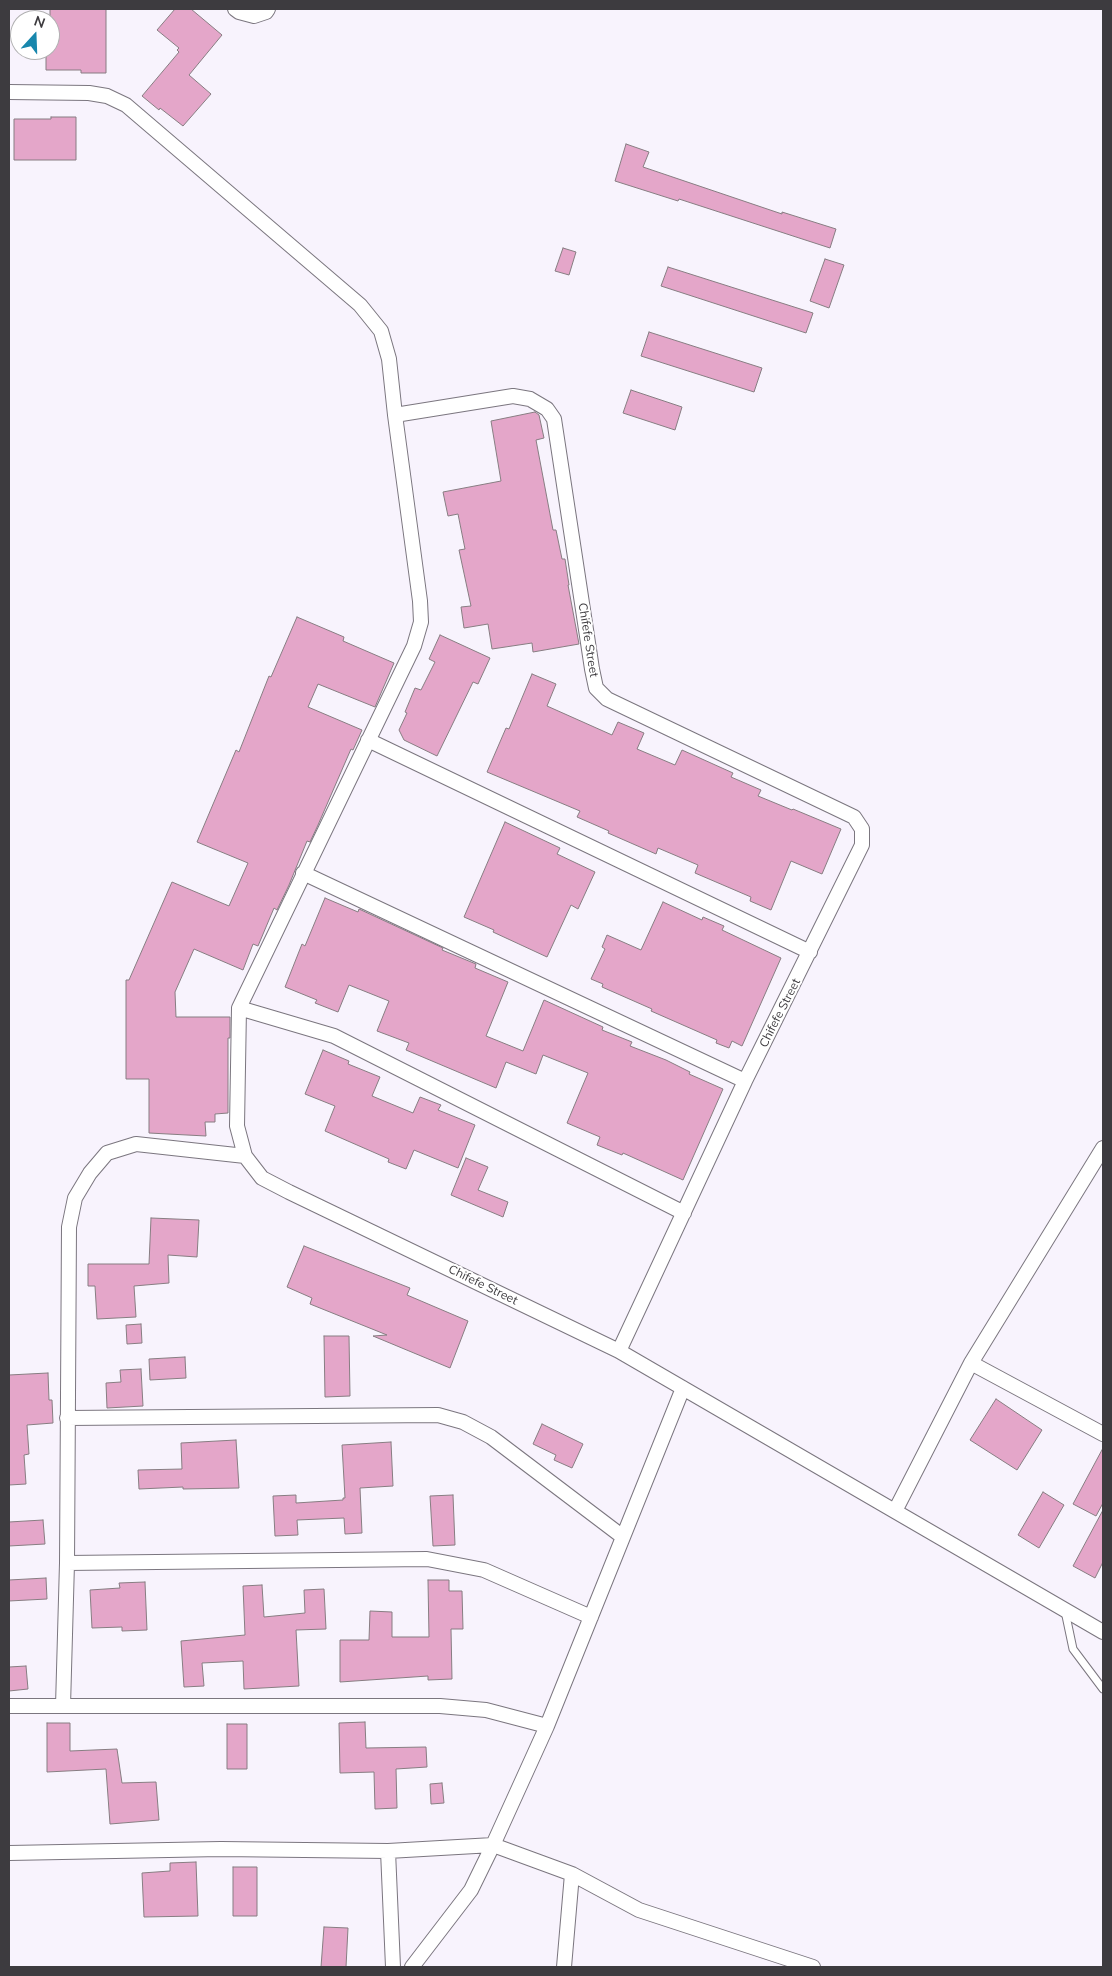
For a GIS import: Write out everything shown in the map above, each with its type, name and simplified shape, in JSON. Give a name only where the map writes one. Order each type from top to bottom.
[{"type":"street","points":[[235,9],[254,16],[266,12],[268,9]]},
{"type":"street","points":[[9,92],[89,93],[107,96],[126,105],[360,305],[381,331],[389,359],[420,601],[421,622],[414,646],[303,872],[239,1008],[334,1036],[684,1213]]},
{"type":"street","name":"Chifefe Street","points":[[239,1008],[236,1126],[244,1156],[262,1178],[619,1350],[745,1082],[862,845],[862,829],[854,817],[607,700],[596,688],[554,419],[547,409],[530,399],[512,396],[395,415]]},
{"type":"street","points":[[368,740],[810,952]]},
{"type":"street","points":[[303,872],[745,1082]]},
{"type":"street","points":[[63,1706],[66,1564],[68,1227],[76,1198],[90,1172],[107,1154],[136,1144],[244,1156]]},
{"type":"street","points":[[895,1510],[971,1363],[1103,1148]]},
{"type":"street","points":[[619,1350],[1103,1632]]},
{"type":"street","points":[[971,1363],[1103,1434]]},
{"type":"street","points":[[412,1967],[471,1890],[493,1845],[547,1726],[683,1388]]},
{"type":"street","points":[[67,1418],[438,1416],[463,1422],[491,1437],[623,1537]]},
{"type":"street","points":[[66,1564],[427,1559],[484,1570],[591,1617]]},
{"type":"street","points":[[9,1706],[440,1706],[486,1710],[547,1726]]},
{"type":"street","points":[[9,1853],[221,1849],[388,1851],[493,1845],[572,1874],[639,1910],[813,1967]]},
{"type":"street","points":[[388,1851],[393,1967]]},
{"type":"street","points":[[564,1967],[572,1874]]},
{"type":"lane","points":[[1064,1609],[1073,1650],[1103,1690]]},
{"type":"building","points":[[106,9],[106,73],[81,73],[81,70],[46,70],[46,60],[60,60],[60,10],[50,10]]},
{"type":"building","points":[[175,9],[191,9],[222,35],[189,75],[211,94],[183,126],[142,96],[179,52],[177,50],[179,48],[157,30]]},
{"type":"building","points":[[51,117],[76,117],[76,160],[14,160],[14,119],[51,119]]},
{"type":"building","points":[[626,144],[649,152],[643,167],[782,214],[782,212],[836,229],[830,248],[679,199],[678,201],[615,181]]},
{"type":"building","points":[[563,248],[576,252],[569,275],[555,271]]},
{"type":"building","points":[[825,259],[844,265],[829,308],[810,301]]},
{"type":"building","points":[[668,267],[813,313],[806,333],[661,286]]},
{"type":"building","points":[[649,332],[762,368],[754,392],[641,356]]},
{"type":"building","points":[[631,390],[682,407],[675,430],[623,413]]},
{"type":"building","points":[[535,412],[539,415],[544,438],[536,440],[553,530],[556,530],[562,559],[565,559],[579,644],[533,652],[532,643],[492,649],[488,624],[464,628],[461,607],[471,606],[459,550],[465,549],[458,514],[448,516],[443,492],[501,481],[491,421]]},
{"type":"building","points":[[297,617],[344,637],[343,641],[394,663],[375,707],[318,684],[308,707],[362,730],[353,750],[351,749],[310,842],[307,841],[277,910],[274,908],[258,946],[253,944],[243,970],[194,949],[175,992],[176,1017],[230,1017],[230,1038],[228,1038],[228,1113],[215,1114],[215,1122],[205,1122],[206,1136],[149,1133],[149,1079],[126,1079],[126,980],[129,980],[172,882],[229,906],[248,863],[197,842],[236,750],[239,752],[269,676],[271,677]]},
{"type":"building","points":[[440,635],[490,658],[478,684],[473,682],[437,756],[404,740],[399,730],[415,688],[421,690],[435,662],[429,659]]},
{"type":"building","points":[[532,674],[556,684],[547,706],[612,735],[618,722],[644,733],[637,749],[675,765],[682,750],[733,773],[731,777],[761,790],[758,796],[841,829],[822,874],[791,861],[771,910],[750,901],[751,897],[695,873],[698,865],[658,848],[656,854],[608,833],[609,831],[577,817],[580,811],[487,772],[506,728],[509,729]]},
{"type":"building","points":[[505,822],[560,848],[557,854],[595,872],[578,909],[571,905],[547,957],[464,917]]},
{"type":"building","points":[[325,898],[358,912],[359,909],[443,948],[442,950],[476,964],[475,968],[508,982],[486,1036],[523,1051],[544,1000],[603,1027],[602,1030],[632,1042],[630,1046],[666,1060],[690,1072],[689,1074],[723,1089],[683,1180],[623,1153],[622,1155],[597,1145],[600,1137],[567,1123],[588,1073],[543,1055],[536,1074],[506,1062],[496,1088],[406,1050],[409,1043],[377,1031],[389,1001],[349,985],[338,1012],[315,1003],[317,1000],[285,987],[302,944],[305,946]]},
{"type":"building","points":[[663,902],[702,920],[703,917],[724,926],[722,930],[781,958],[742,1046],[732,1041],[729,1048],[716,1043],[717,1040],[651,1011],[652,1009],[602,987],[603,984],[591,979],[605,949],[602,947],[607,935],[641,950]]},
{"type":"building","points":[[323,1050],[349,1061],[348,1064],[380,1077],[372,1096],[413,1113],[420,1097],[441,1105],[438,1110],[475,1125],[458,1168],[414,1150],[406,1169],[388,1162],[389,1159],[325,1131],[335,1106],[305,1094]]},
{"type":"building","points":[[466,1158],[488,1167],[478,1190],[508,1202],[503,1217],[451,1195]]},
{"type":"building","points":[[151,1218],[199,1220],[197,1257],[168,1255],[169,1283],[134,1286],[136,1317],[97,1319],[95,1286],[88,1286],[88,1264],[149,1264]]},
{"type":"building","points":[[304,1246],[410,1288],[407,1295],[468,1321],[450,1368],[373,1336],[387,1335],[310,1304],[312,1298],[287,1287]]},
{"type":"building","points":[[141,1324],[142,1343],[127,1344],[126,1325]]},
{"type":"building","points":[[324,1336],[349,1336],[350,1396],[325,1397]]},
{"type":"building","points":[[185,1357],[186,1378],[150,1380],[149,1359]]},
{"type":"building","points":[[141,1369],[143,1406],[107,1408],[106,1383],[121,1382],[120,1370]]},
{"type":"building","points":[[48,1373],[49,1400],[52,1400],[53,1423],[27,1425],[29,1454],[24,1455],[26,1484],[9,1485],[9,1375]]},
{"type":"building","points":[[996,1399],[1042,1430],[1017,1470],[970,1440]]},
{"type":"building","points":[[542,1424],[583,1444],[572,1468],[554,1460],[556,1455],[533,1444]]},
{"type":"building","points":[[236,1440],[239,1488],[183,1489],[183,1487],[139,1489],[138,1470],[182,1469],[181,1443]]},
{"type":"building","points":[[391,1442],[393,1486],[360,1488],[362,1533],[345,1534],[344,1518],[297,1520],[298,1535],[275,1536],[273,1496],[296,1495],[296,1503],[343,1500],[345,1498],[342,1445]]},
{"type":"building","points":[[1103,1448],[1103,1503],[1096,1516],[1073,1504]]},
{"type":"building","points":[[1043,1492],[1064,1505],[1039,1548],[1018,1535]]},
{"type":"building","points":[[453,1495],[455,1545],[433,1546],[430,1496]]},
{"type":"building","points":[[1103,1510],[1103,1562],[1095,1578],[1073,1566]]},
{"type":"building","points":[[43,1520],[45,1544],[9,1546],[9,1522]]},
{"type":"building","points":[[46,1578],[47,1599],[9,1601],[9,1580]]},
{"type":"building","points":[[428,1580],[449,1580],[449,1591],[462,1591],[463,1629],[451,1629],[452,1679],[428,1680],[428,1676],[340,1682],[340,1640],[369,1640],[370,1611],[392,1612],[392,1637],[429,1637]]},
{"type":"building","points":[[145,1582],[147,1630],[122,1631],[122,1627],[92,1628],[90,1590],[120,1588],[119,1583]]},
{"type":"building","points":[[262,1585],[264,1617],[305,1613],[304,1590],[324,1589],[326,1629],[296,1630],[299,1686],[244,1689],[243,1661],[202,1663],[204,1686],[184,1687],[181,1641],[245,1635],[243,1586]]},
{"type":"building","points":[[26,1666],[28,1689],[9,1691],[9,1667]]},
{"type":"building","points":[[365,1722],[366,1748],[426,1747],[427,1767],[396,1769],[397,1808],[375,1809],[374,1772],[340,1773],[339,1723]]},
{"type":"building","points":[[47,1723],[70,1723],[70,1751],[117,1749],[122,1783],[156,1782],[159,1820],[110,1824],[106,1769],[47,1772]]},
{"type":"building","points":[[227,1724],[247,1724],[247,1769],[227,1769]]},
{"type":"building","points":[[442,1783],[444,1803],[431,1804],[430,1784]]},
{"type":"building","points":[[196,1862],[198,1916],[144,1917],[142,1873],[170,1871],[170,1863]]},
{"type":"building","points":[[233,1867],[257,1867],[257,1916],[233,1916]]},
{"type":"building","points":[[324,1927],[348,1928],[346,1967],[321,1967]]}]
